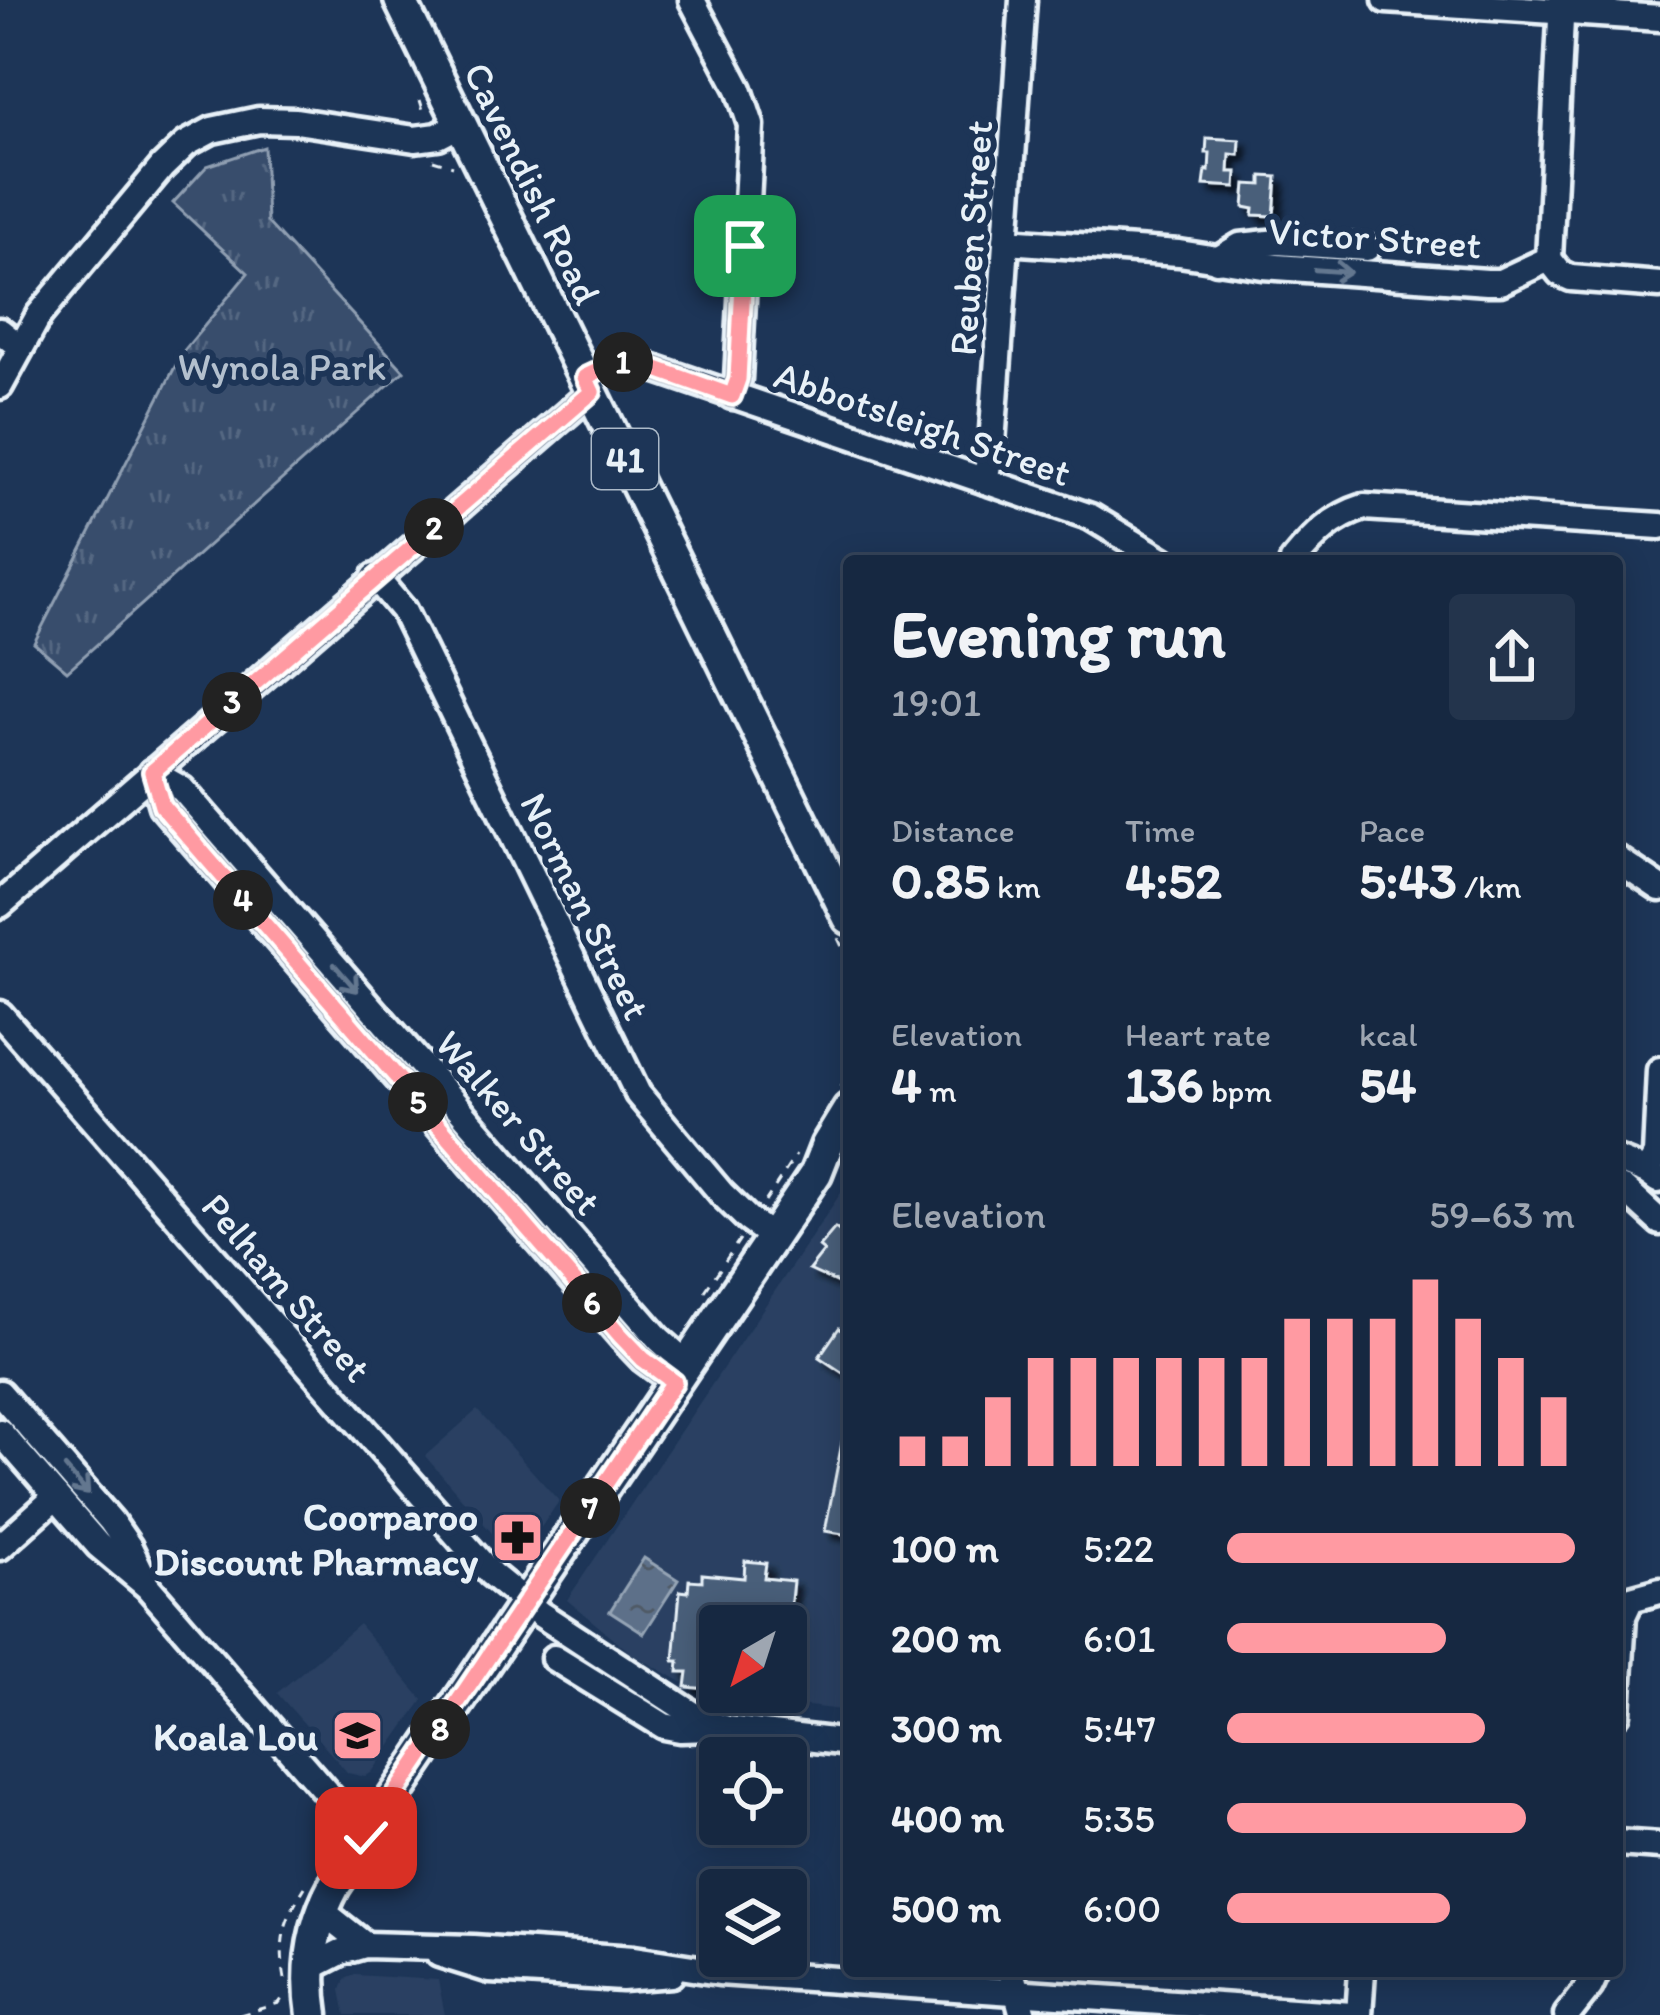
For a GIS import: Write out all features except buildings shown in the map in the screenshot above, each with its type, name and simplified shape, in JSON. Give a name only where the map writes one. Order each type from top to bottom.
[{"type":"main road","name":"Cavendish Road","points":[[400,0],[843,906]]},
{"type":"main road","points":[[313,2015],[310,1968],[315,1897],[334,1886],[816,1173],[843,1119]]},
{"type":"main road","points":[[816,1173],[843,1153]]},
{"type":"street","name":"Reuben Street","points":[[985,481],[992,444],[1023,0]]},
{"type":"street","points":[[1386,0],[1562,6],[1660,18]]},
{"type":"street","points":[[693,1],[740,89],[751,125],[738,379],[732,396]]},
{"type":"street","points":[[1562,6],[1549,260],[1571,278],[1660,285]]},
{"type":"street","points":[[0,386],[10,339],[39,315],[162,166],[186,144],[212,130],[259,120],[415,139],[438,136],[461,124]]},
{"type":"street","name":"Victor Street","points":[[1006,241],[1179,253],[1285,268],[1500,282],[1549,260]]},
{"type":"street","name":"Victor Street","points":[[1217,260],[1240,246],[1278,242],[1367,248]]},
{"type":"street","name":"Abbotsleigh Street","points":[[588,384],[613,364],[637,362],[1091,518],[1154,555]]},
{"type":"street","points":[[0,904],[375,578],[588,384]]},
{"type":"street","points":[[1297,555],[1340,514],[1364,507],[1660,526]]},
{"type":"street","name":"Norman Street","points":[[375,578],[403,610],[638,1094],[722,1194],[772,1237]]},
{"type":"street","name":"Walker Street","points":[[152,772],[182,789],[658,1339],[681,1373]]},
{"type":"street","name":"Walker Street","points":[[152,772],[162,806],[621,1336],[643,1359],[681,1373]]},
{"type":"street","points":[[1623,863],[1659,884]]},
{"type":"street","points":[[280,942],[300,924]]},
{"type":"street","name":"Pelham Street","points":[[0,1013],[483,1566],[540,1614],[698,1718],[728,1729]]},
{"type":"street","points":[[1623,1163],[1654,1177],[1660,1070]]},
{"type":"street","points":[[1623,1190],[1660,1222]]},
{"type":"street","points":[[0,1393],[112,1521],[147,1586]]},
{"type":"street","points":[[0,1432],[101,1547],[147,1586],[366,1838]]},
{"type":"street","points":[[0,1547],[56,1497]]},
{"type":"street","points":[[1623,1616],[1631,1599],[1660,1591]]},
{"type":"street","points":[[554,1658],[669,1728],[843,1741]]},
{"type":"street","points":[[1623,1844],[1660,1846]]},
{"type":"street","points":[[315,1897],[365,1946]]},
{"type":"street","points":[[310,1968],[365,1946],[464,1948],[634,1959],[698,1971],[1027,1998],[1355,2015],[1361,1977]]},
{"type":"street","points":[[1567,2015],[1594,1977]]},
{"type":"path","points":[[424,157],[456,167]]},
{"type":"path","points":[[701,1297],[741,1238]]},
{"type":"path","points":[[240,2015],[279,2002],[287,1993],[280,1954],[286,1917],[315,1897]]},
{"type":"shaded area","points":[[843,1190],[843,1710],[807,1706],[807,1605],[699,1605],[699,1688],[632,1654],[567,1600]]},
{"type":"shaded area","points":[[477,1410],[559,1501],[520,1558],[512,1556],[425,1456]]},
{"type":"shaded area","name":"Koala Lou","points":[[359,1624],[423,1700],[365,1777],[348,1773],[277,1693]]},
{"type":"shaded area","points":[[355,1975],[438,1980],[445,2015],[346,2015],[341,1990],[345,1979]]},
{"type":"green space","name":"Wynola Park","points":[[264,147],[267,222],[404,371],[67,671],[34,643],[182,353],[248,273],[173,203],[207,166]]},
{"type":"water","points":[[644,1558],[678,1580],[644,1633],[610,1611]]},
{"type":"place","name":"Coorparoo Discount Pharmacy","points":[[517,1538]]},
{"type":"place","name":"Koala Lou","points":[[357,1736]]},
{"type":"route","points":[[366,1838],[674,1382],[621,1336],[162,806],[152,772],[592,392],[585,377],[613,364],[637,362],[732,396],[738,379],[745,246]]}]
